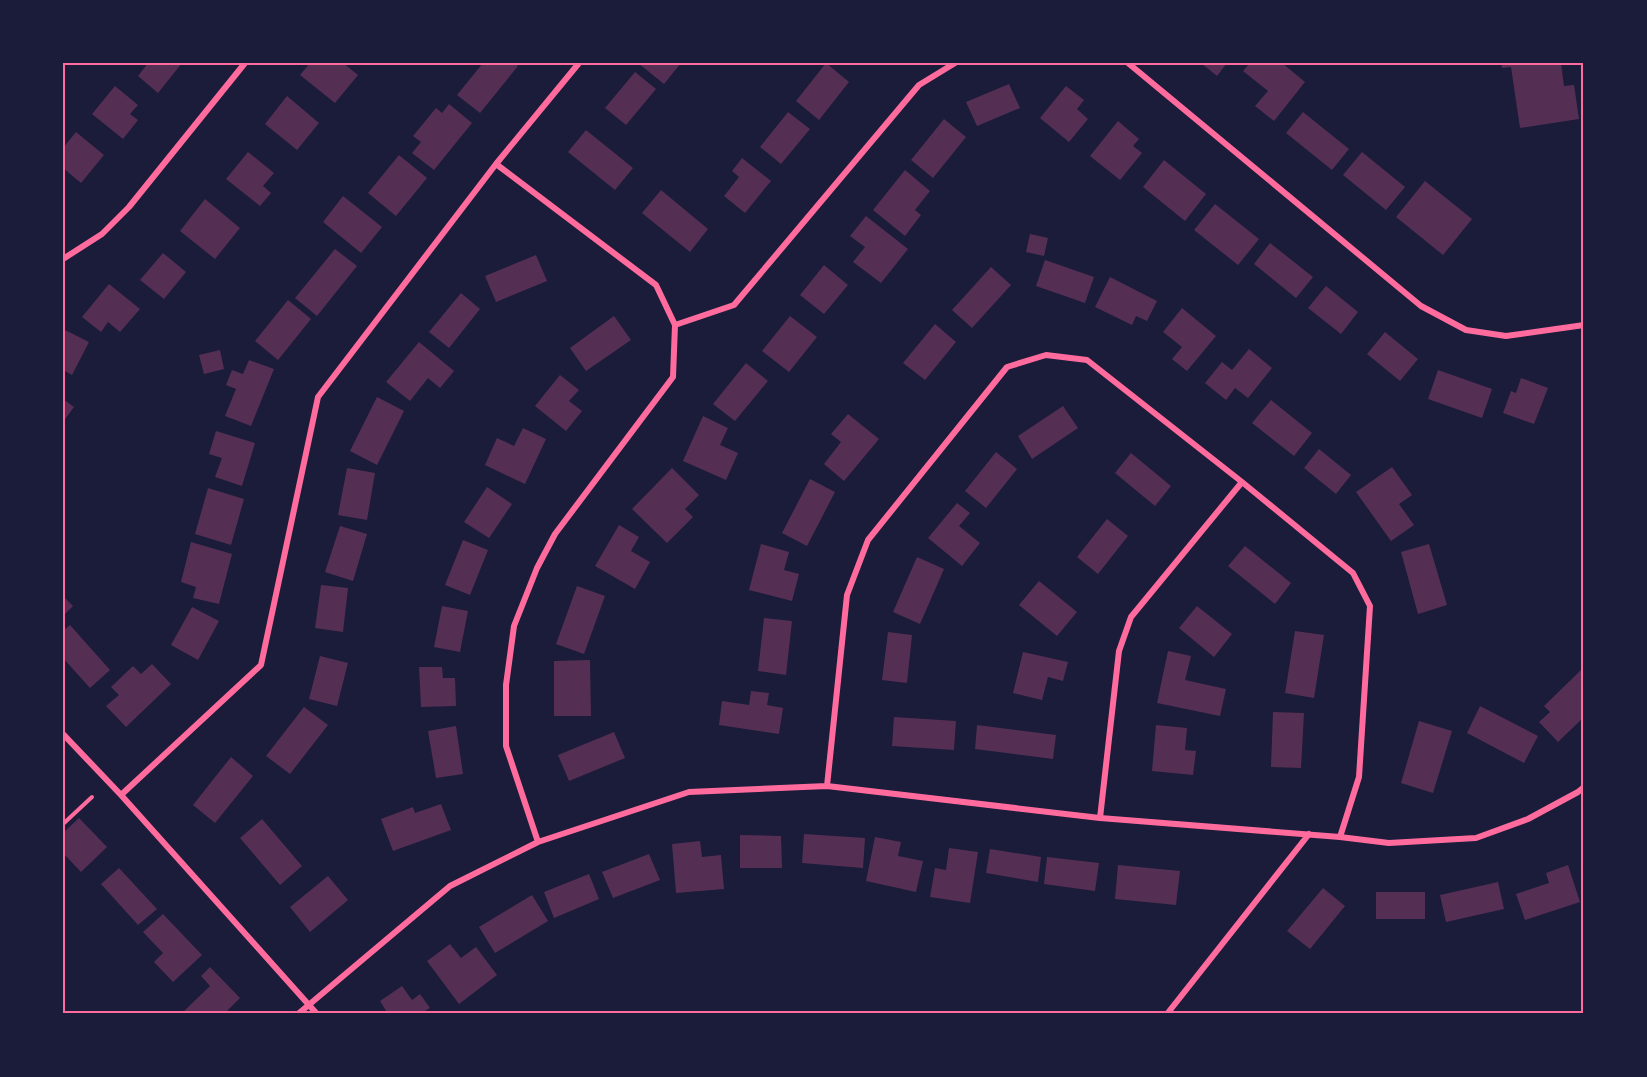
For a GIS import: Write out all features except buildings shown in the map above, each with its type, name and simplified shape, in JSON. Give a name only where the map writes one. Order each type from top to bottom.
[{"type":"street","points":[[63,259],[102,234],[129,207],[246,63]]},
{"type":"street","points":[[121,795],[261,666],[318,397],[496,164],[579,63]]},
{"type":"street","points":[[675,325],[734,305],[919,85],[955,63]]},
{"type":"street","points":[[1128,63],[1421,306],[1466,330],[1506,336],[1584,325]]},
{"type":"street","points":[[496,164],[656,285],[675,325],[673,377],[555,534],[537,568],[514,626],[506,685],[506,746],[538,842]]},
{"type":"street","points":[[826,786],[847,595],[868,540],[1007,367],[1046,355],[1087,360],[1353,573],[1370,606],[1359,777],[1340,837]]},
{"type":"street","points":[[1100,818],[1119,651],[1131,617],[1242,482]]},
{"type":"street","points":[[63,734],[121,795],[317,1014]]},
{"type":"street","points":[[298,1014],[450,886],[538,842],[689,792],[826,786],[1100,818],[1309,834],[1389,843],[1476,838],[1528,819],[1584,787]]},
{"type":"street","points":[[1167,1014],[1309,834]]},
{"type":"path","points":[[63,824],[92,797]]}]
